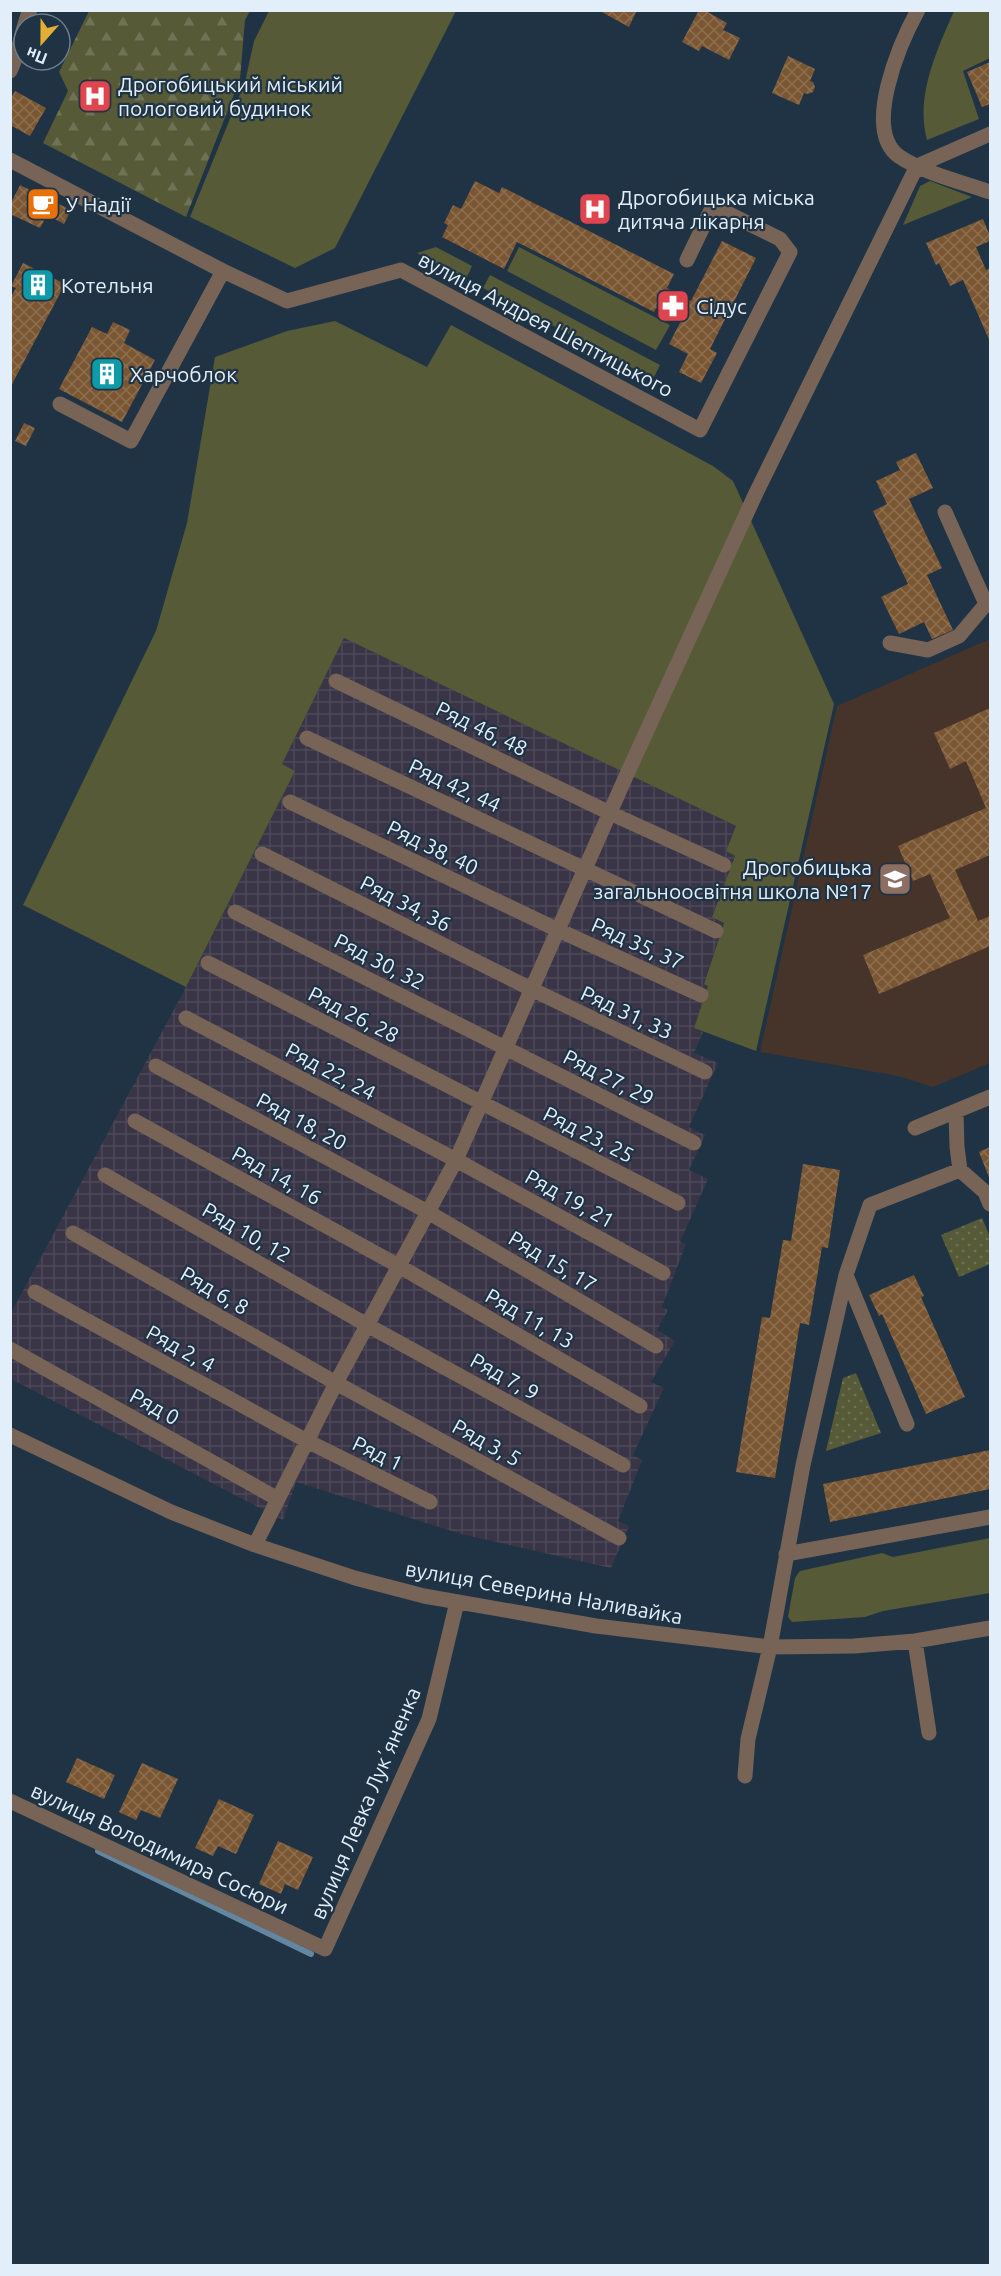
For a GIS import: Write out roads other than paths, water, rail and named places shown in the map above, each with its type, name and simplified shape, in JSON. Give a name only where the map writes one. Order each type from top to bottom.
[{"type":"street","points":[[918,10],[888,80],[884,116],[886,139],[897,156],[917,166],[990,192]]},
{"type":"street","points":[[255,1545],[336,1383],[456,1160],[610,813],[756,493],[917,166],[990,134]]},
{"type":"street","points":[[10,177],[12,161]]},
{"type":"street","name":"вулиця Андрея Шептицького","points":[[12,161],[223,271],[287,301],[401,270],[700,430],[790,252],[780,239],[713,206],[687,260]]},
{"type":"street","points":[[60,405],[131,441],[223,271]]},
{"type":"street","points":[[890,643],[928,650],[959,636],[988,604],[945,512]]},
{"type":"street","name":"Ряд 46, 48","points":[[336,681],[610,813],[724,865]]},
{"type":"street","name":"Ряд 42, 44","points":[[307,738],[716,931]]},
{"type":"street","name":"Ряд 38, 40","points":[[290,801],[558,930]]},
{"type":"street","name":"Ряд 34, 36","points":[[262,855],[531,990]]},
{"type":"street","name":"Ряд 30, 32","points":[[235,912],[506,1048]]},
{"type":"street","name":"Ряд 35, 37","points":[[558,930],[701,995]]},
{"type":"street","name":"Ряд 26, 28","points":[[208,963],[482,1103]]},
{"type":"street","name":"Ряд 31, 33","points":[[531,990],[705,1072]]},
{"type":"street","name":"Ряд 22, 24","points":[[186,1018],[456,1160]]},
{"type":"street","name":"Ряд 27, 29","points":[[506,1048],[694,1143]]},
{"type":"street","name":"Ряд 18, 20","points":[[156,1066],[428,1212]]},
{"type":"street","points":[[915,1128],[990,1097]]},
{"type":"street","name":"Ряд 23, 25","points":[[482,1103],[678,1203]]},
{"type":"street","points":[[956,1112],[960,1170],[985,1192],[990,1204]]},
{"type":"street","name":"Ряд 14, 16","points":[[135,1121],[399,1266]]},
{"type":"street","name":"Ряд 19, 21","points":[[456,1160],[663,1273]]},
{"type":"street","points":[[745,1776],[748,1739],[770,1647],[803,1465],[846,1275],[870,1204],[960,1170]]},
{"type":"street","name":"Ряд 10, 12","points":[[105,1175],[367,1325]]},
{"type":"street","name":"Ряд 15, 17","points":[[428,1212],[656,1346]]},
{"type":"street","name":"Ряд 6, 8","points":[[73,1233],[336,1383]]},
{"type":"street","name":"Ряд 11, 13","points":[[399,1266],[640,1406]]},
{"type":"street","points":[[846,1275],[907,1424]]},
{"type":"street","name":"Ряд 2, 4","points":[[35,1292],[307,1441]]},
{"type":"street","name":"Ряд 7, 9","points":[[367,1325],[622,1465]]},
{"type":"street","name":"Ряд 0","points":[[10,1349],[278,1499]]},
{"type":"street","name":"Ряд 3, 5","points":[[336,1383],[618,1538]]},
{"type":"street","name":"вулиця Северина Наливайка","points":[[10,1435],[171,1512],[255,1545],[355,1578],[457,1602],[596,1626],[770,1647],[854,1646],[915,1641],[990,1628]]},
{"type":"street","name":"Ряд 1","points":[[307,1441],[430,1502]]},
{"type":"street","points":[[786,1554],[990,1517]]},
{"type":"street","name":"вулиця Левка Лукʼяненка","points":[[325,1949],[429,1719],[457,1602]]},
{"type":"street","points":[[915,1641],[929,1733]]},
{"type":"street","name":"вулиця Володимира Сосюри","points":[[10,1800],[325,1949]]},
{"type":"waterway","points":[[98,1851],[311,1954]]},
{"type":"place","name":"Дрогобицький міський пологовий будинок","points":[[95,96]]},
{"type":"place","name":"У Надії","points":[[43,204]]},
{"type":"place","name":"Дрогобицька міська дитяча лікарня","points":[[595,209]]},
{"type":"place","name":"Котельня","points":[[38,285]]},
{"type":"place","name":"Сідус","points":[[673,306]]},
{"type":"place","name":"Харчоблок","points":[[107,374]]},
{"type":"place","name":"Дрогобицька загальноосвітня школа №17","points":[[895,879]]}]
